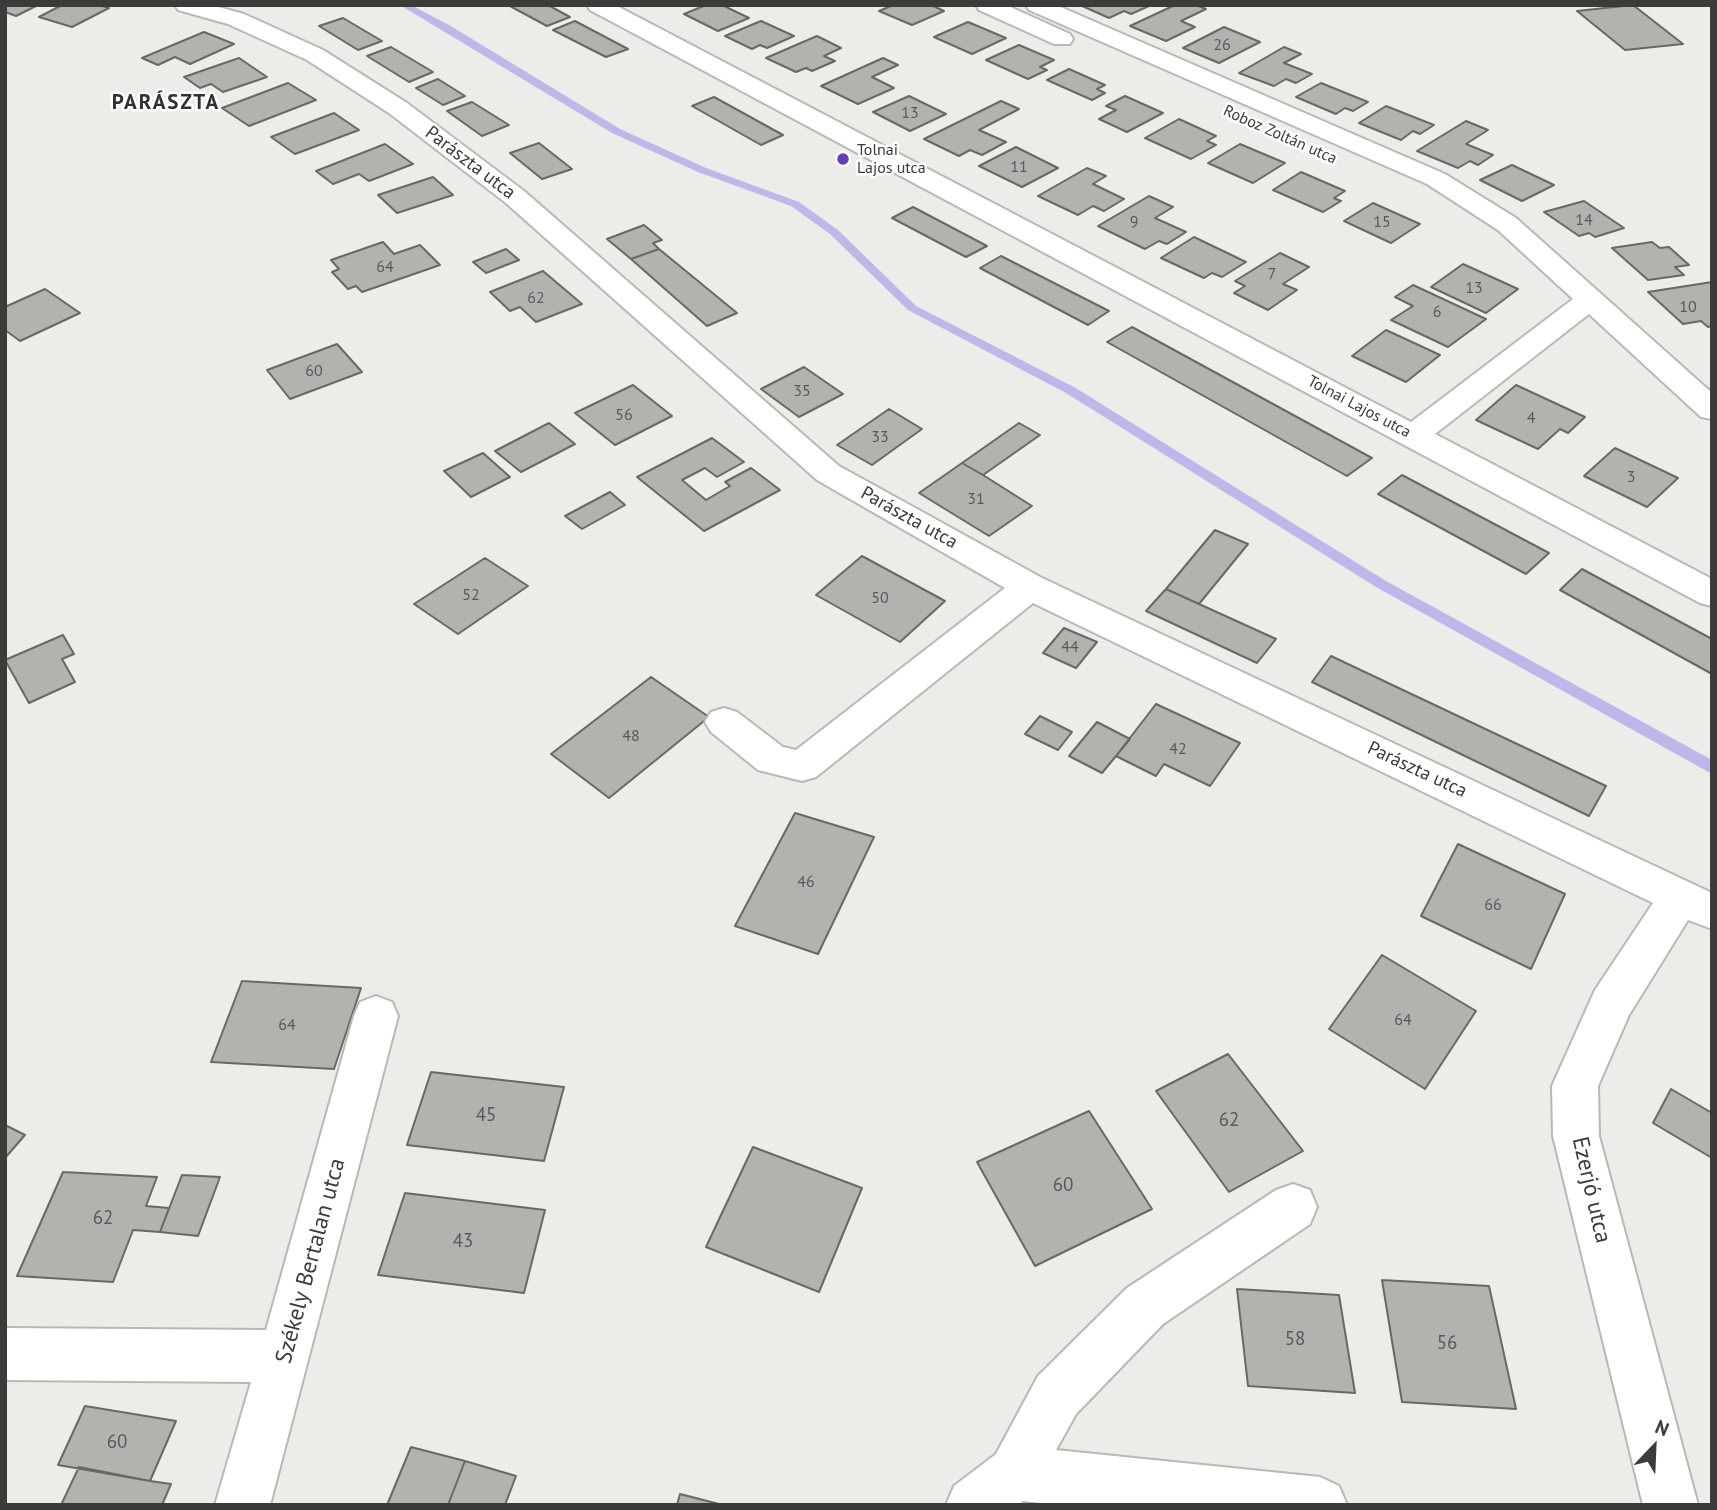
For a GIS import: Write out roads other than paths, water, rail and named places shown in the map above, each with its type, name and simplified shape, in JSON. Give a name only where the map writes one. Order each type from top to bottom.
[{"type":"street","name":"Parászta utca","points":[[186,5],[236,19],[315,55],[398,108],[515,197],[828,473],[1030,587],[1696,904]]},
{"type":"street","name":"Tolnai Lajos utca","points":[[598,5],[1712,594]]},
{"type":"street","name":"Roboz Zoltán utca","points":[[987,5],[1405,191]]},
{"type":"street","name":"Roboz Zoltán utca","points":[[1037,5],[1436,179],[1507,224],[1712,410]]},
{"type":"street","name":"Roboz Zoltán utca","points":[[1441,210],[1531,262],[1567,276]]},
{"type":"street","points":[[1413,436],[1591,299]]},
{"type":"street","points":[[724,722],[772,760],[802,766],[1030,587]]},
{"type":"street","name":"Ezerjó utca","points":[[1671,1505],[1576,1136],[1575,1086],[1611,1004],[1696,904]]},
{"type":"street","name":"Székely Bertalan utca","points":[[242,1505],[376,1016]]},
{"type":"street","points":[[972,1505],[1015,1473],[1057,1395],[1145,1306],[1293,1207]]},
{"type":"street","points":[[5,1354],[285,1356]]},
{"type":"street","points":[[1015,1473],[1320,1505]]},
{"type":"waterway","points":[[404,5],[446,27],[616,131],[702,170],[795,204],[834,232],[912,308],[1070,390],[1381,584],[1712,768]]},
{"type":"place","name":"Tolnai Lajos utca","points":[[843,159]]},
{"type":"district","name":"PARÁSZTA","points":[[166,103]]}]
